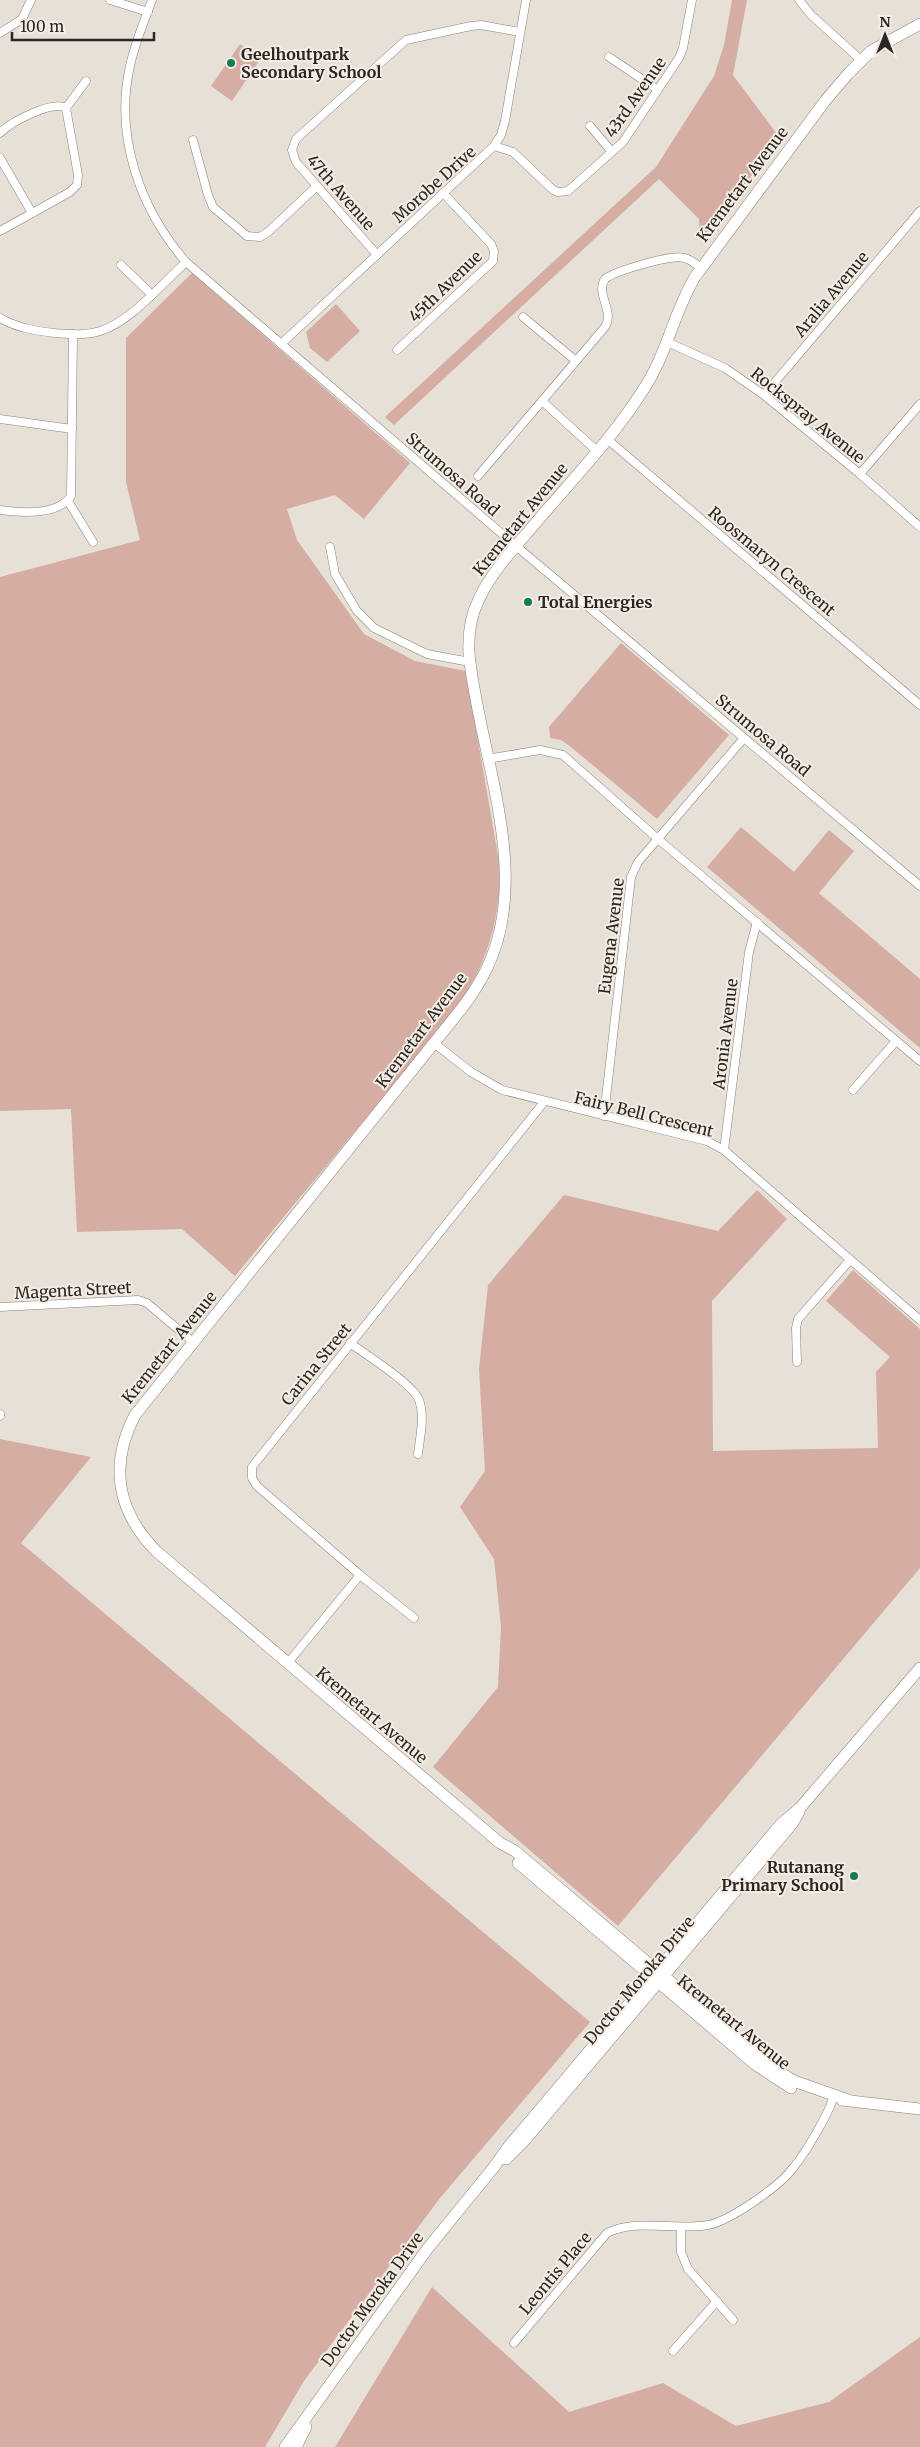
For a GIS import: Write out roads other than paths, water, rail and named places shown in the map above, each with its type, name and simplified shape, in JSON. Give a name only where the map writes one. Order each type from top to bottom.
[{"type":"street","points":[[0,33],[22,19],[31,0]]},
{"type":"street","points":[[110,0],[148,12]]},
{"type":"street","name":"Strumosa Road","points":[[152,0],[130,67],[126,104],[128,142],[140,186],[151,212],[161,229],[186,262],[516,546],[920,886]]},
{"type":"street","name":"Morobe Drive","points":[[281,344],[494,146],[501,135],[505,121],[526,0]]},
{"type":"street","name":"43rd Avenue","points":[[494,146],[512,152],[558,192],[568,191],[612,152],[630,132],[658,90],[683,48],[692,0]]},
{"type":"street","points":[[799,0],[811,15],[860,60]]},
{"type":"street","name":"Kremetart Avenue","points":[[920,24],[860,60],[825,101],[701,268],[685,294],[667,342],[646,386],[607,439],[516,546],[483,591],[473,613],[468,643],[507,874],[503,914],[487,968],[472,995],[135,1415],[128,1428],[120,1457],[119,1469],[126,1506],[139,1532],[156,1551],[500,1843],[515,1851],[659,1976],[783,2075],[800,2084],[834,2097],[848,2100],[920,2109]]},
{"type":"street","name":"47th Avenue","points":[[377,254],[293,156],[293,144],[396,47],[406,40],[481,25],[520,32]]},
{"type":"street","points":[[609,57],[658,90]]},
{"type":"street","points":[[0,231],[70,192],[77,185],[78,170],[66,108],[86,81]]},
{"type":"street","points":[[0,133],[43,109],[56,105],[66,108]]},
{"type":"street","points":[[590,126],[612,152]]},
{"type":"street","points":[[193,140],[213,207],[247,236],[260,237],[268,232],[317,186]]},
{"type":"street","points":[[0,158],[32,213]]},
{"type":"street","name":"45th Avenue","points":[[397,350],[494,261],[494,251],[491,244],[443,193]]},
{"type":"street","name":"Aralia Avenue","points":[[764,395],[920,211]]},
{"type":"street","points":[[478,476],[607,323],[609,315],[602,286],[608,276],[678,257],[688,260],[701,268]]},
{"type":"street","points":[[0,318],[22,328],[88,334],[113,326],[131,314],[186,262]]},
{"type":"street","points":[[121,265],[152,294]]},
{"type":"street","points":[[523,317],[575,360]]},
{"type":"street","points":[[0,510],[27,513],[54,508],[68,501],[72,489],[73,334]]},
{"type":"street","name":"Rockspray Avenue","points":[[667,342],[725,368],[764,395],[860,474],[920,527]]},
{"type":"street","points":[[542,401],[596,451]]},
{"type":"street","points":[[860,474],[920,404]]},
{"type":"street","points":[[0,419],[72,429]]},
{"type":"street","name":"Roosmaryn Crescent","points":[[607,439],[920,705]]},
{"type":"street","points":[[68,501],[93,542]]},
{"type":"street","points":[[330,547],[335,574],[357,611],[374,628],[427,654],[470,662]]},
{"type":"street","name":"Eugena Avenue","points":[[604,1116],[630,885],[638,862],[744,738]]},
{"type":"street","points":[[487,759],[540,750],[563,755],[658,839],[920,1061]]},
{"type":"street","name":"Aronia Avenue","points":[[724,1150],[749,952],[757,922]]},
{"type":"street","points":[[853,1090],[896,1041]]},
{"type":"street","name":"Fairy Bell Crescent","points":[[434,1043],[487,1083],[502,1090],[544,1102],[707,1141],[724,1150],[920,1320]]},
{"type":"street","name":"Carina Street","points":[[414,1618],[360,1575],[257,1486],[251,1474],[253,1463],[544,1102]]},
{"type":"street","points":[[797,1362],[796,1328],[798,1319],[850,1260]]},
{"type":"street","name":"Magenta Street","points":[[0,1307],[138,1300],[147,1303],[193,1342]]},
{"type":"street","points":[[350,1343],[408,1386],[418,1398],[421,1415],[418,1454]]},
{"type":"street","points":[[287,1664],[360,1575]]},
{"type":"street","name":"Doctor Moroka Drive","points":[[285,2447],[428,2248],[494,2167],[508,2146],[792,1824],[800,1808],[920,1668]]},
{"type":"street","name":"Leontis Place","points":[[514,2343],[606,2233],[627,2225],[681,2227],[710,2225],[744,2208],[784,2177],[801,2157],[834,2097]]},
{"type":"street","points":[[681,2227],[683,2259],[688,2269],[733,2320]]},
{"type":"street","points":[[673,2351],[717,2301]]},
{"type":"street","name":"Doctor Moroka Drive","points":[[296,2447],[316,2405]]},
{"type":"place","name":"Geelhoutpark Secondary School","points":[[231,63]]},
{"type":"place","name":"Total Energies","points":[[528,602]]},
{"type":"place","name":"Rutanang Primary School","points":[[854,1876]]}]
